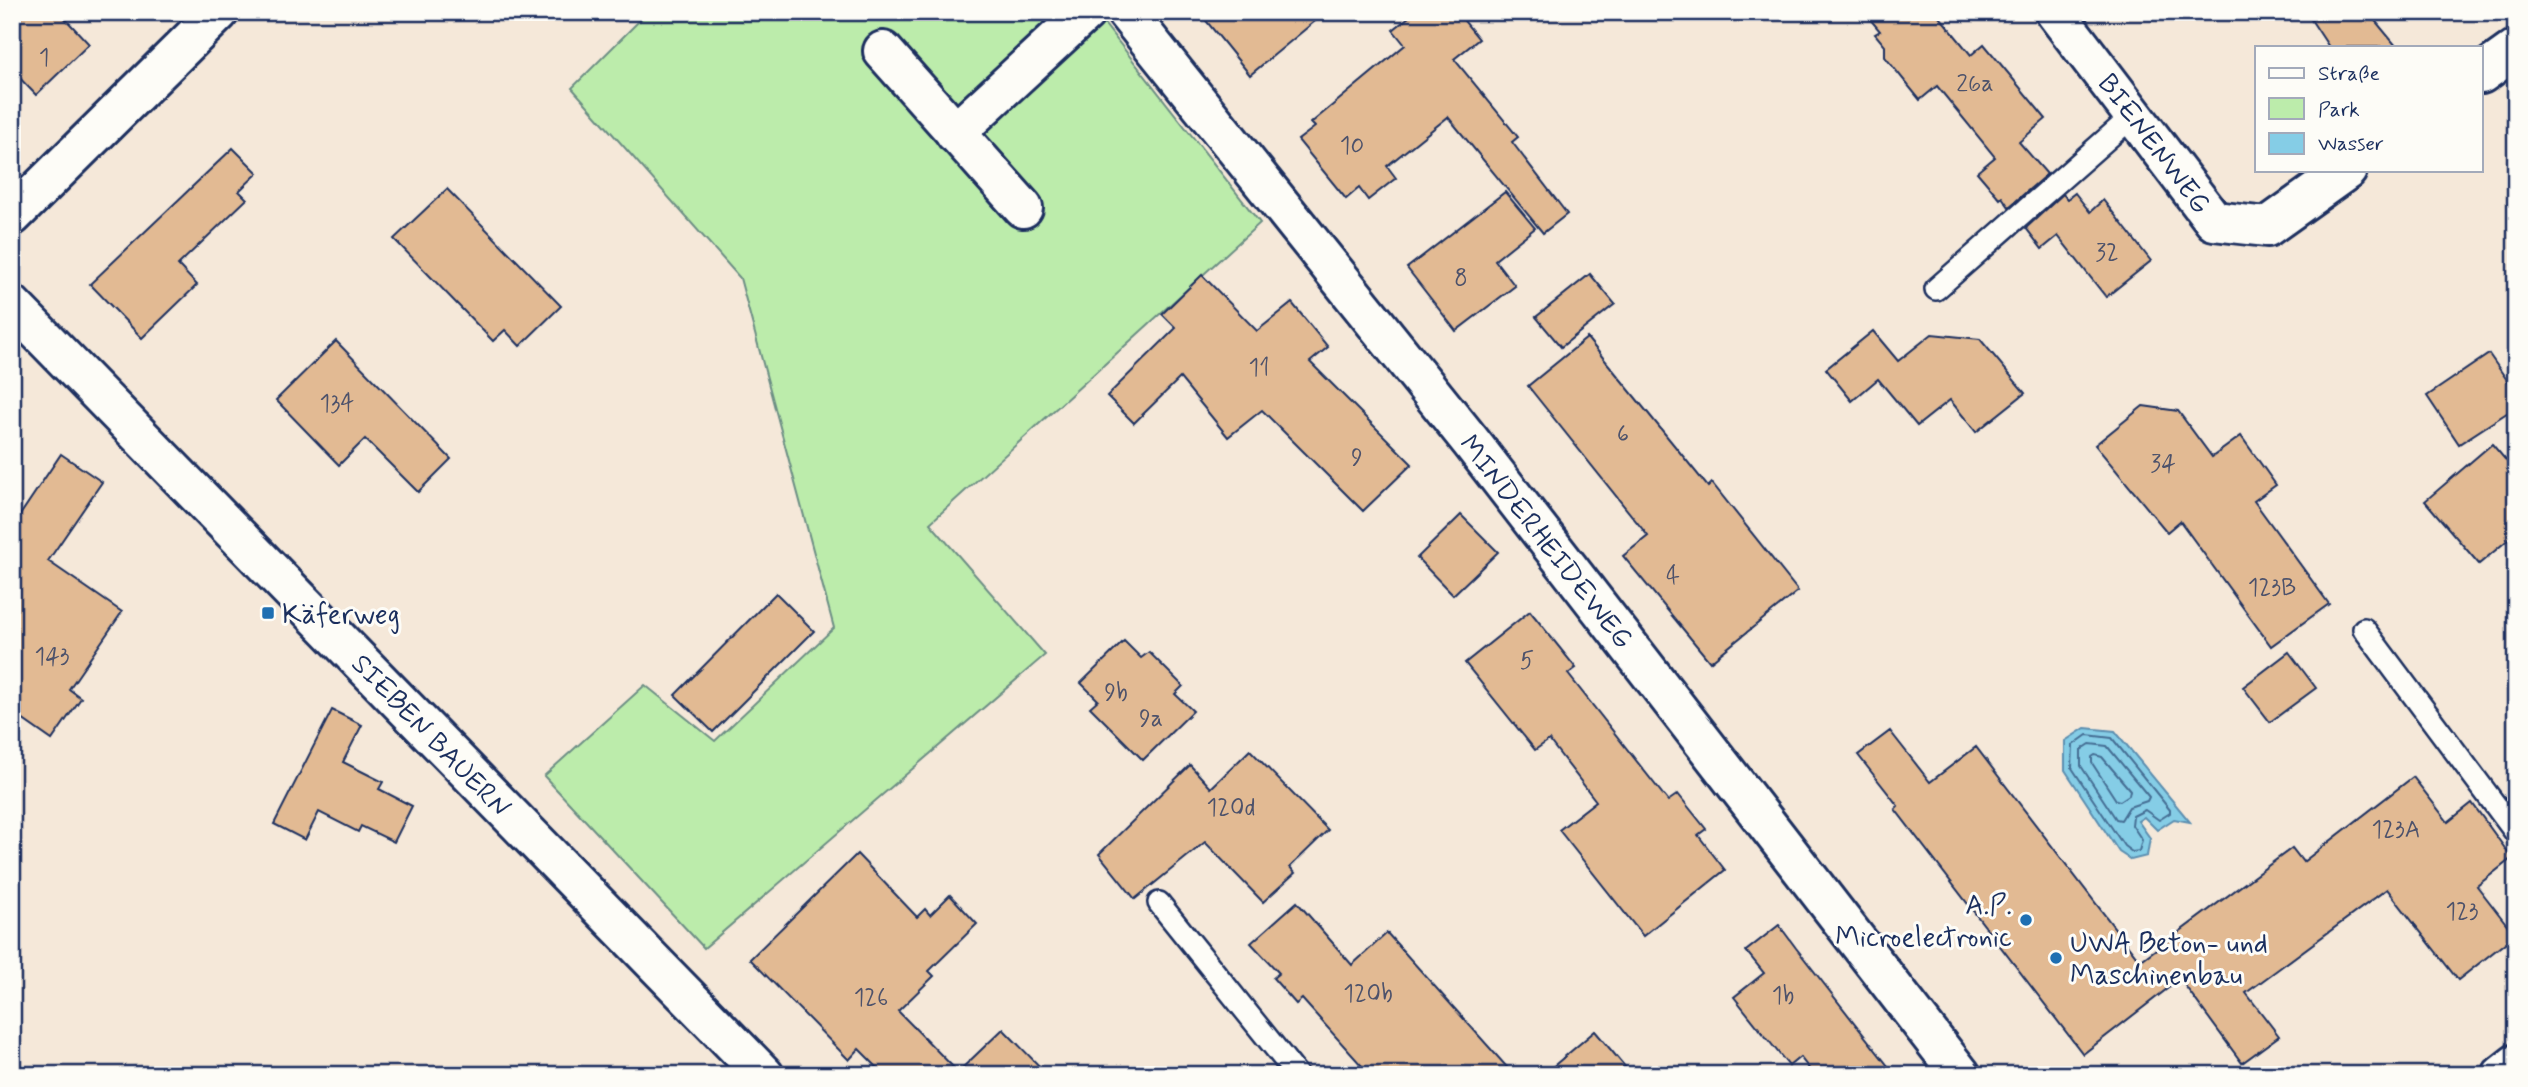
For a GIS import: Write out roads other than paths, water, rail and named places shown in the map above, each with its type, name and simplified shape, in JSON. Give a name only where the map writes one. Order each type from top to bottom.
[{"type":"street","points":[[12,216],[219,12]]},
{"type":"street","points":[[955,133],[1086,12]]},
{"type":"street","name":"MINDERHEIDEWEG","points":[[1126,12],[1471,442],[1961,1075]]},
{"type":"street","name":"BIENENWEG","points":[[2054,12],[2214,221],[2267,226],[2344,172]]},
{"type":"street","points":[[2482,73],[2516,49]]},
{"type":"street","points":[[883,51],[1023,208]]},
{"type":"street","name":"SIEBEN BAUERN","points":[[12,305],[764,1075]]},
{"type":"street","points":[[2502,1075],[2516,1064]]},
{"type":"lane","points":[[1936,289],[2133,115]]},
{"type":"lane","points":[[2364,629],[2516,833]]},
{"type":"lane","points":[[1159,903],[1297,1075]]},
{"type":"water","points":[[2085,728],[2115,731],[2190,822],[2174,819],[2157,830],[2144,817],[2138,821],[2150,838],[2147,856],[2131,860],[2119,852],[2065,770],[2065,741]]},
{"type":"place","name":"Käferweg","points":[[268,613]]},
{"type":"place","name":"A.P. Microelectronic","points":[[2026,920]]},
{"type":"place","name":"UWA Beton- und Maschinenbau","points":[[2056,958]]}]
